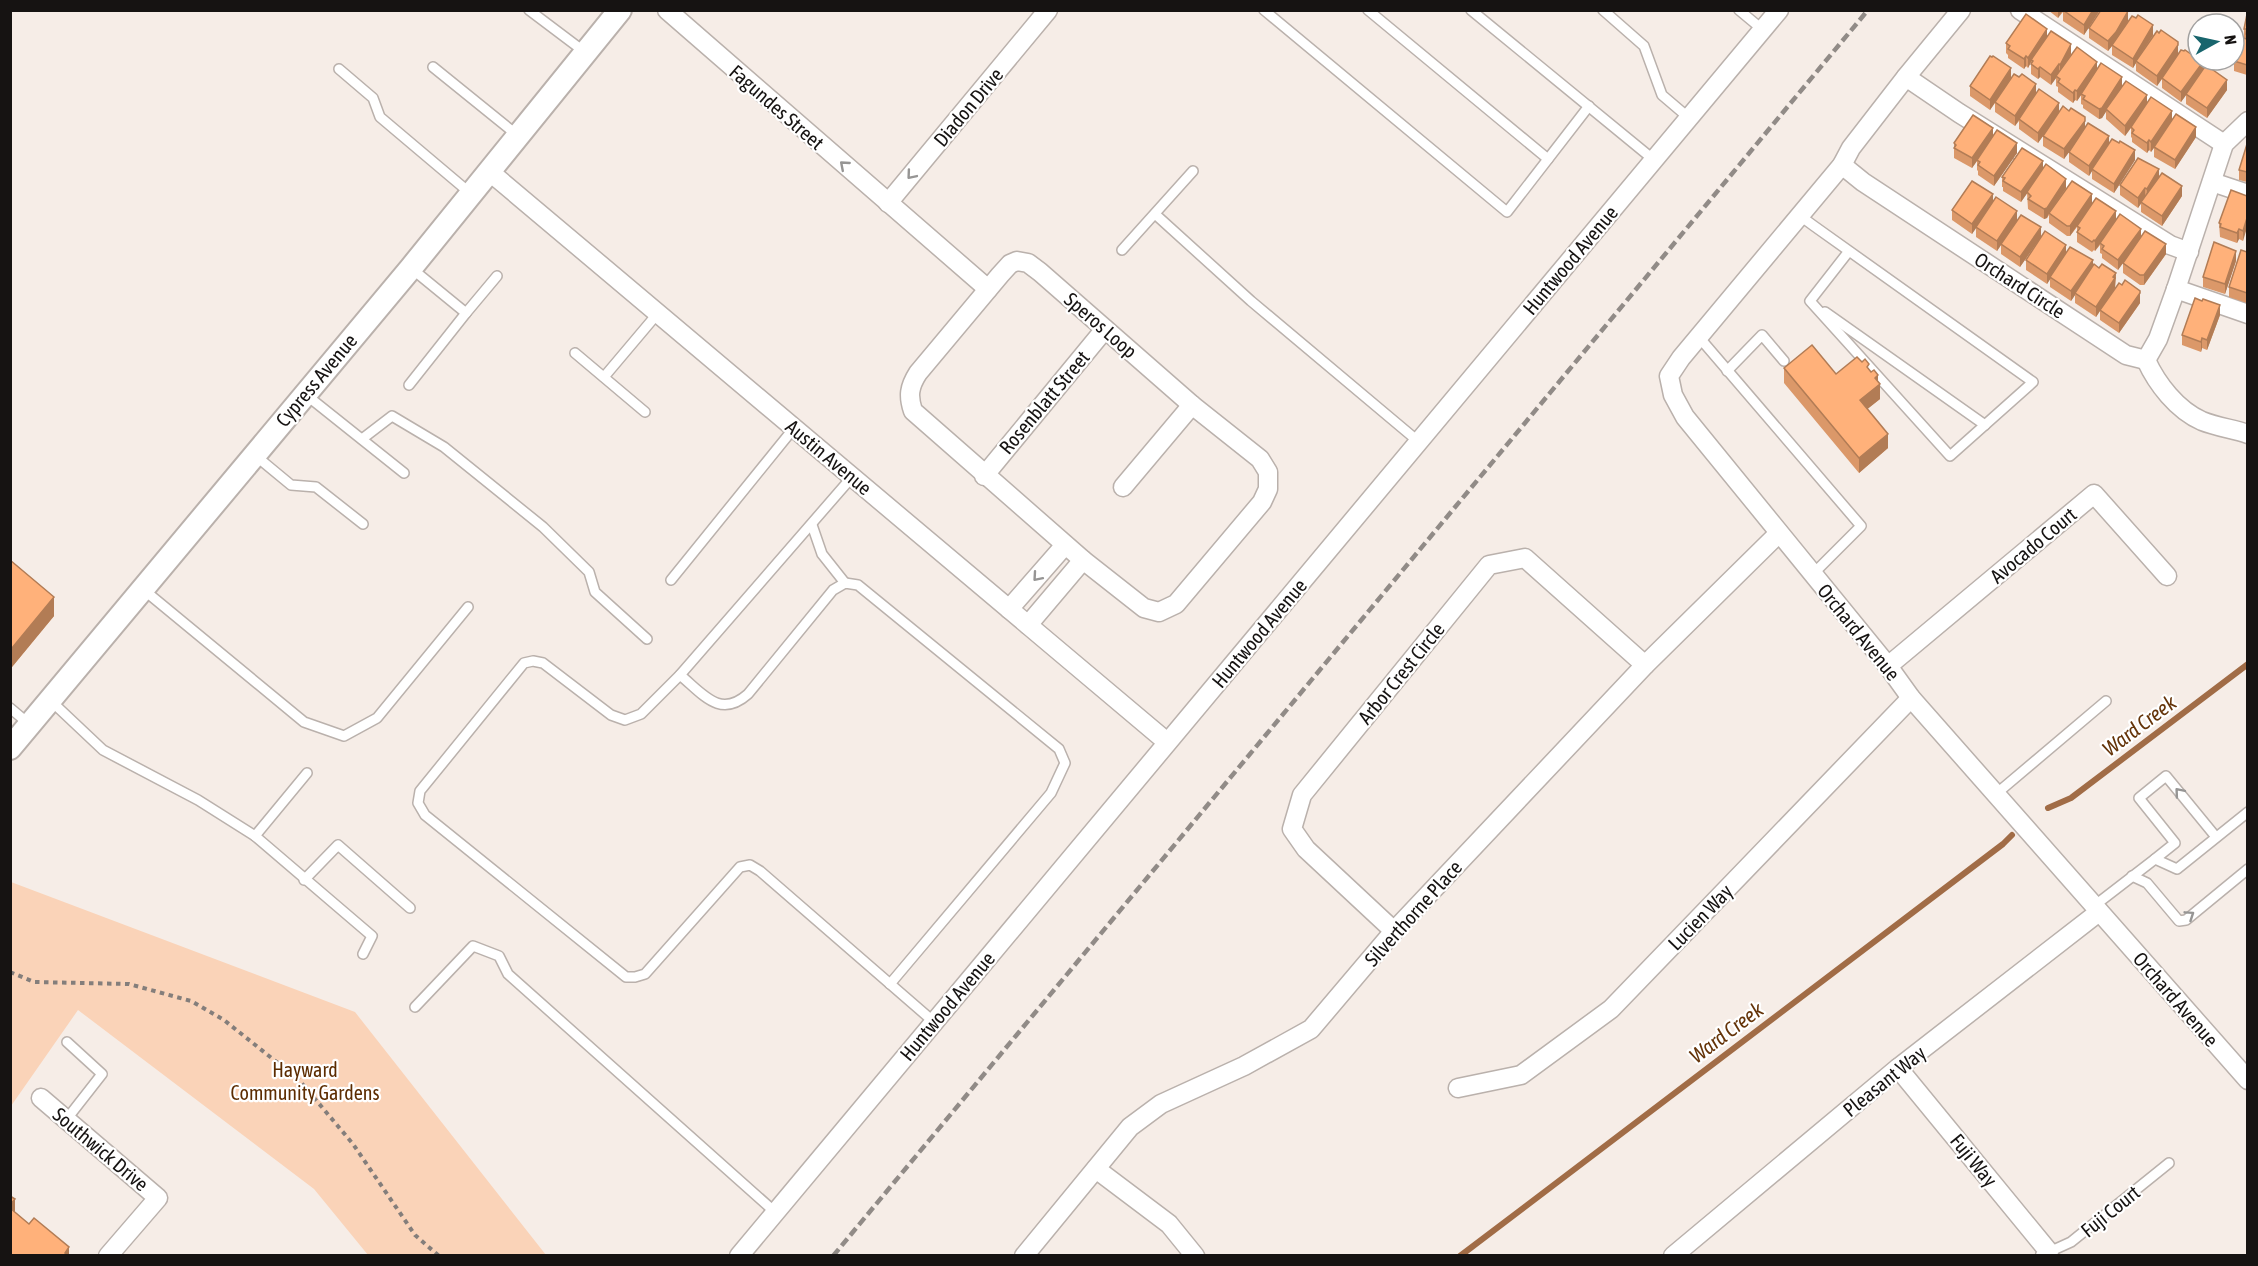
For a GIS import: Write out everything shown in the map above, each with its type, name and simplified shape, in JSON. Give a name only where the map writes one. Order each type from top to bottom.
[{"type":"street","name":"Cypress Avenue","points":[[10,748],[472,195],[620,10]]},
{"type":"street","name":"Fagundes Street","points":[[667,10],[988,289]]},
{"type":"street","name":"Diadon Drive","points":[[888,203],[1048,10]]},
{"type":"street","name":"Huntwood Avenue","points":[[739,1256],[1779,10]]},
{"type":"street","points":[[1842,165],[1851,148],[1961,10]]},
{"type":"street","points":[[2020,10],[2224,144]]},
{"type":"street","points":[[1906,77],[1959,113],[2170,245],[2188,252]]},
{"type":"street","points":[[2247,121],[2224,144],[2158,339],[2146,360],[2155,379],[2185,412],[2203,421],[2247,434]]},
{"type":"street","name":"Orchard Avenue","points":[[1842,165],[1698,336],[1669,376],[1673,395],[1685,417],[1888,666],[1911,698],[2247,1080]]},
{"type":"street","name":"Orchard Circle","points":[[1842,165],[1863,182],[2126,355],[2146,360]]},
{"type":"street","name":"Austin Avenue","points":[[490,172],[1167,742]]},
{"type":"street","points":[[2212,182],[2247,194]]},
{"type":"street","name":"Speros Loop","points":[[1017,261],[1028,263],[1192,405],[1260,459],[1268,472],[1268,489],[1262,502],[1176,604],[1159,612],[1144,608],[984,476],[913,411],[908,398],[911,385],[918,373],[988,289],[1010,264],[1017,261]]},
{"type":"street","points":[[2176,289],[2247,314]]},
{"type":"street","name":"Rosenblatt Street","points":[[984,476],[1105,329]]},
{"type":"street","points":[[1123,487],[1192,405]]},
{"type":"street","name":"Avocado Court","points":[[1888,666],[2094,494],[2167,576]]},
{"type":"street","name":"Silverthorne Place","points":[[1024,1256],[1130,1127],[1161,1104],[1244,1066],[1311,1029],[1394,931],[1645,665],[1779,533]]},
{"type":"street","points":[[1010,609],[1065,545]]},
{"type":"street","name":"Arbor Crest Circle","points":[[1394,931],[1306,849],[1292,829],[1302,795],[1489,565],[1525,558],[1645,665]]},
{"type":"street","points":[[1029,625],[1083,560]]},
{"type":"street","name":"Lucien Way","points":[[1458,1088],[1521,1075],[1611,1009],[1911,698]]},
{"type":"street","name":"Pleasant Way","points":[[1673,1256],[1898,1068],[2096,909]]},
{"type":"street","name":"Fuji Way","points":[[1898,1068],[2047,1254]]},
{"type":"street","name":"Southwick Drive","points":[[41,1098],[159,1198],[108,1256]]},
{"type":"street","points":[[1096,1169],[1169,1224],[1195,1256]]},
{"type":"lane","points":[[529,10],[585,53]]},
{"type":"lane","points":[[1264,10],[1507,212],[1589,106]]},
{"type":"lane","points":[[1368,10],[1548,159]]},
{"type":"lane","points":[[1603,10],[1644,46],[1662,95],[1689,118]]},
{"type":"lane","points":[[1738,10],[1763,30]]},
{"type":"lane","points":[[1473,11],[1654,160]]},
{"type":"lane","points":[[433,67],[519,136]]},
{"type":"lane","points":[[339,69],[373,98],[380,117],[472,195]]},
{"type":"lane","points":[[1122,250],[1193,171]]},
{"type":"lane","points":[[1155,214],[1251,301],[1419,442]]},
{"type":"lane","points":[[1799,215],[2033,382],[1950,456],[1810,301]]},
{"type":"lane","points":[[1810,301],[1849,251]]},
{"type":"lane","points":[[411,268],[466,313]]},
{"type":"lane","points":[[409,385],[497,276]]},
{"type":"lane","points":[[1810,301],[1985,425]]},
{"type":"lane","points":[[604,377],[658,313]]},
{"type":"lane","points":[[1727,371],[1762,335],[1784,361]]},
{"type":"lane","points":[[1698,336],[1861,526],[1813,574]]},
{"type":"lane","points":[[575,353],[645,412]]},
{"type":"lane","points":[[305,394],[404,473]]},
{"type":"lane","points":[[362,439],[392,416],[444,447],[543,527],[589,572],[595,592],[647,639]]},
{"type":"lane","points":[[671,580],[794,428]]},
{"type":"lane","points":[[254,454],[291,484],[316,488],[363,524]]},
{"type":"lane","points":[[852,477],[680,675],[641,714],[624,720],[611,715],[543,663],[533,661],[524,663],[420,791],[418,797],[420,809],[425,815],[626,977],[645,974],[740,867],[750,866],[760,871],[934,1022]]},
{"type":"lane","points":[[812,525],[822,554],[845,583]]},
{"type":"lane","points":[[680,675],[713,702],[724,705],[738,703],[748,694],[833,590],[845,583],[858,585],[1059,749],[1065,764],[1051,793],[890,984]]},
{"type":"lane","points":[[142,588],[304,722],[344,736],[376,718],[468,607]]},
{"type":"lane","points":[[50,700],[103,750],[198,800],[255,836],[372,936],[363,954]]},
{"type":"lane","points":[[1996,794],[2106,701]]},
{"type":"lane","points":[[10,708],[30,725]]},
{"type":"lane","points":[[255,836],[307,773]]},
{"type":"lane","points":[[2096,909],[2132,876],[2175,843],[2139,798],[2166,776],[2216,837]]},
{"type":"lane","points":[[2156,859],[2177,869],[2247,812]]},
{"type":"lane","points":[[304,880],[338,844],[411,908]]},
{"type":"lane","points":[[2132,876],[2146,883],[2179,921],[2186,920],[2247,869]]},
{"type":"lane","points":[[414,1007],[473,946],[499,956],[508,974],[775,1212]]},
{"type":"lane","points":[[66,1119],[102,1074],[67,1042]]},
{"type":"lane","name":"Fuji Court","points":[[2047,1254],[2072,1242],[2169,1163]]},
{"type":"path","points":[[10,972],[34,982],[129,984],[191,1001],[224,1020],[299,1080],[353,1144],[415,1234],[439,1256]]},
{"type":"green space","name":"Hayward Community Gardens","points":[[11,882],[355,1012],[546,1255],[368,1255],[314,1189],[78,1010],[11,1106]]},
{"type":"building","points":[[2063,10],[2093,10],[2084,25]]},
{"type":"building","points":[[2101,10],[2128,11],[2108,41],[2089,28]]},
{"type":"building","points":[[2026,14],[2047,29],[2028,58],[2026,56],[2024,59],[2008,49],[2010,46],[2006,43]]},
{"type":"building","points":[[2138,15],[2153,25],[2133,59],[2112,45],[2132,16],[2136,18]]},
{"type":"building","points":[[2161,30],[2178,42],[2178,45],[2157,76],[2136,61],[2157,31],[2159,33]]},
{"type":"building","points":[[2051,31],[2071,44],[2060,65],[2051,75],[2031,64],[2033,61],[2031,60]]},
{"type":"building","points":[[2246,39],[2247,39],[2246,65]]},
{"type":"building","points":[[2077,47],[2097,62],[2077,91],[2073,93],[2058,82],[2060,79],[2056,76]]},
{"type":"building","points":[[2181,50],[2186,51],[2186,72],[2196,72],[2181,92],[2162,78]]},
{"type":"building","points":[[1990,56],[2011,68],[1990,100],[1970,86]]},
{"type":"building","points":[[2101,63],[2122,77],[2102,108],[2099,109],[2083,99],[2085,96],[2081,94]]},
{"type":"building","points":[[2201,72],[2216,72],[2227,80],[2207,108],[2186,94]]},
{"type":"building","points":[[2014,74],[2019,77],[2022,74],[2036,84],[2015,116],[1995,102]]},
{"type":"building","points":[[2126,81],[2147,95],[2125,126],[2106,109]]},
{"type":"building","points":[[2039,89],[2059,103],[2038,133],[2019,119]]},
{"type":"building","points":[[2151,97],[2172,111],[2151,142],[2149,140],[2147,143],[2132,133],[2134,130],[2131,127]]},
{"type":"building","points":[[2063,106],[2085,117],[2085,121],[2064,149],[2043,136]]},
{"type":"building","points":[[2176,114],[2196,127],[2175,160],[2154,147]]},
{"type":"building","points":[[1973,115],[1993,128],[1972,158],[1954,148],[1956,145],[1954,143]]},
{"type":"building","points":[[2088,123],[2109,136],[2089,166],[2069,152]]},
{"type":"building","points":[[1997,130],[2017,143],[1994,176],[1978,165],[1980,162],[1977,160]]},
{"type":"building","points":[[2112,139],[2135,150],[2114,184],[2092,169]]},
{"type":"building","points":[[2247,144],[2247,172],[2239,170]]},
{"type":"building","points":[[2022,148],[2043,161],[2021,192],[2003,181],[2005,178],[2002,177]]},
{"type":"building","points":[[2138,158],[2159,169],[2147,189],[2145,188],[2138,198],[2120,185]]},
{"type":"building","points":[[2046,164],[2066,179],[2047,208],[2044,209],[2028,199],[2031,196],[2027,192]]},
{"type":"building","points":[[2162,173],[2182,186],[2162,216],[2141,202]]},
{"type":"building","points":[[1972,181],[1993,194],[1972,224],[1952,210]]},
{"type":"building","points":[[2072,181],[2092,194],[2070,226],[2067,226],[2049,213]]},
{"type":"building","points":[[2231,190],[2247,196],[2247,218],[2243,231],[2239,229],[2237,233],[2220,227],[2219,223]]},
{"type":"building","points":[[1996,197],[2017,211],[1997,241],[1976,227]]},
{"type":"building","points":[[2096,198],[2116,211],[2092,242],[2077,232],[2080,228],[2077,226]]},
{"type":"building","points":[[2120,214],[2141,229],[2118,260],[2102,249],[2104,246],[2100,243]]},
{"type":"building","points":[[2021,215],[2041,227],[2020,257],[2001,244]]},
{"type":"building","points":[[2045,231],[2066,245],[2047,274],[2026,260]]},
{"type":"building","points":[[2145,231],[2166,244],[2144,275],[2140,275],[2123,263]]},
{"type":"building","points":[[2214,242],[2236,251],[2225,284],[2203,277]]},
{"type":"building","points":[[2070,247],[2093,260],[2071,291],[2050,277]]},
{"type":"building","points":[[2241,250],[2247,252],[2247,293],[2229,287]]},
{"type":"building","points":[[2094,264],[2099,268],[2102,264],[2116,273],[2096,307],[2075,293]]},
{"type":"building","points":[[2125,280],[2140,293],[2119,323],[2100,310],[2119,283],[2122,285]]},
{"type":"building","points":[[2195,298],[2220,305],[2207,340],[2202,338],[2201,342],[2182,335]]},
{"type":"building","points":[[1812,345],[1836,374],[1857,357],[1862,362],[1865,359],[1871,372],[1874,370],[1878,375],[1875,378],[1880,384],[1860,400],[1888,434],[1859,458],[1784,368]]},
{"type":"building","points":[[10,560],[54,597],[12,648],[10,646]]},
{"type":"building","points":[[10,1208],[29,1224],[34,1218],[69,1247],[65,1253],[67,1256],[10,1256]]},
{"type":"waterway","name":"Ward Creek","points":[[2048,808],[2071,798],[2248,664]]},
{"type":"waterway","name":"Ward Creek","points":[[1460,1256],[2012,835]]},
{"type":"railway","points":[[833,1256],[1868,10]]}]
